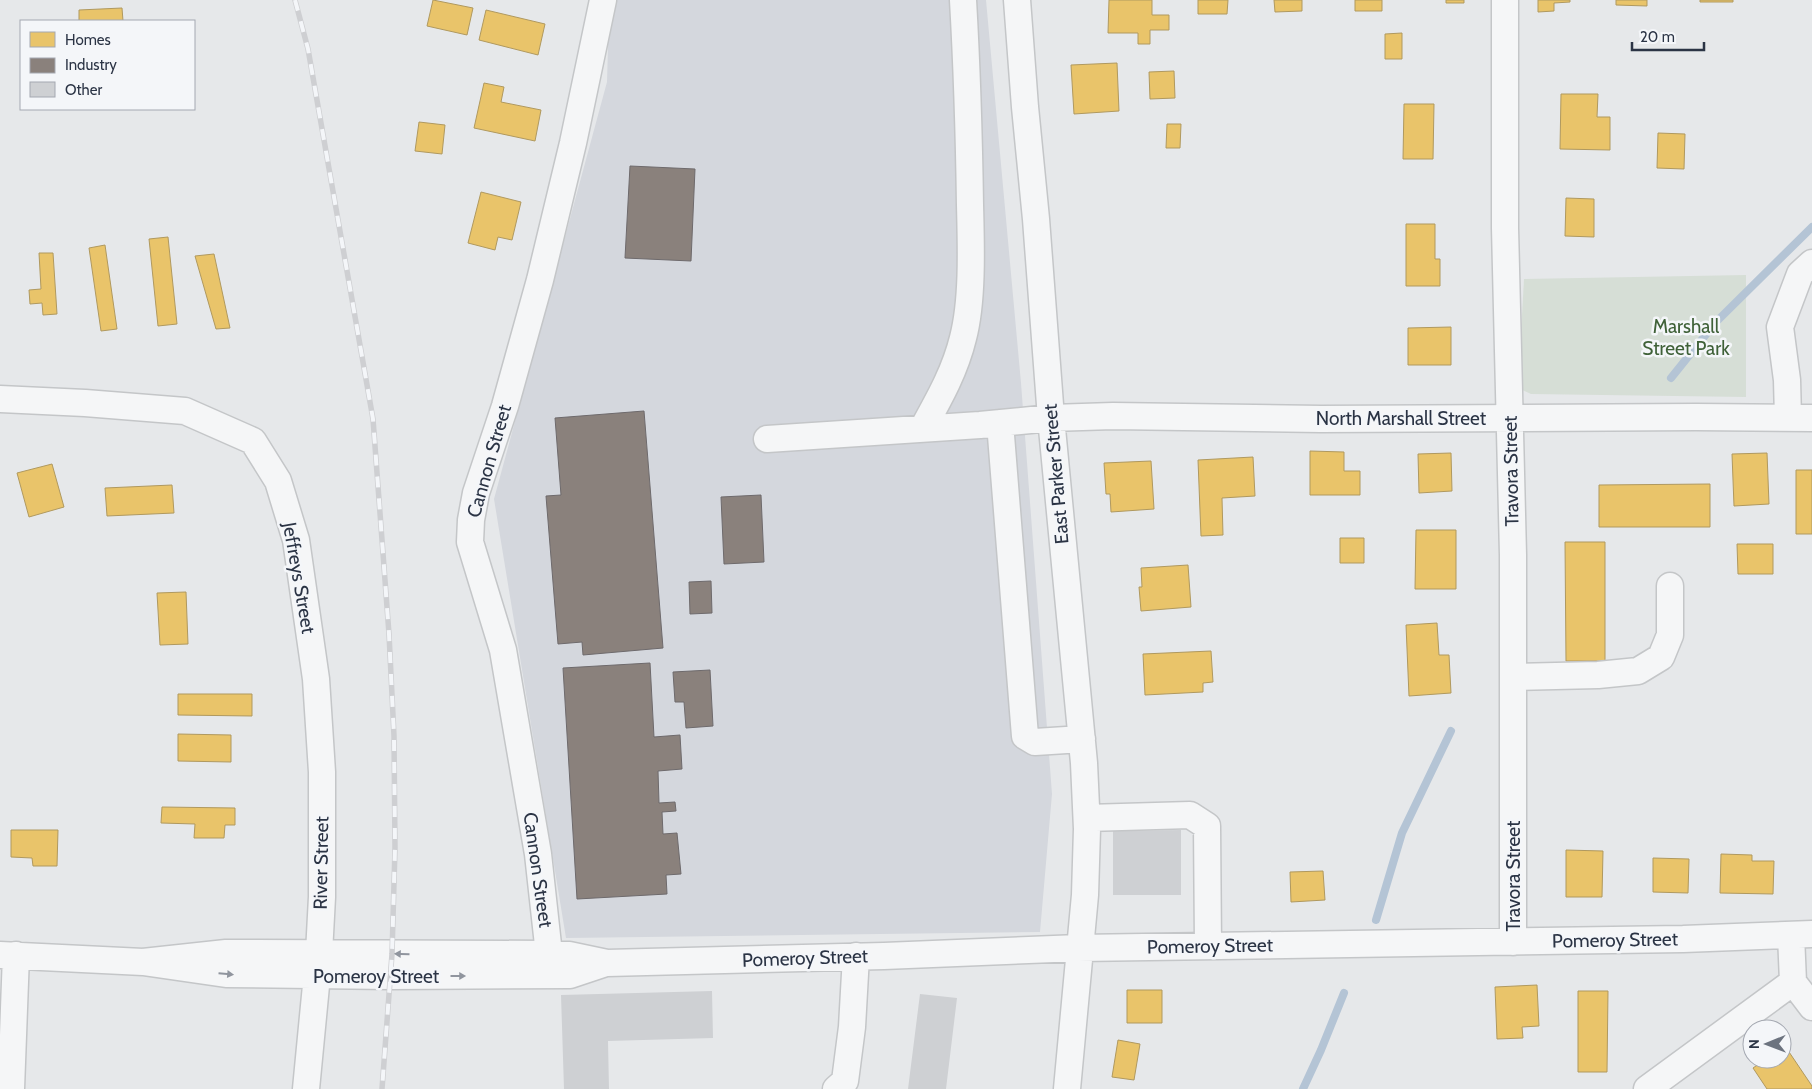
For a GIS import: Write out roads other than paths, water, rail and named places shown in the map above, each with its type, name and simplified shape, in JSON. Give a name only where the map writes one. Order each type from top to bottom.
[{"type":"street","name":"Cannon Street","points":[[549,954],[538,854],[503,650],[470,542],[471,520],[476,493],[505,406],[540,280],[573,143],[603,0]]},
{"type":"street","points":[[923,428],[952,373],[964,337],[968,307],[970,241],[968,90],[963,0]]},
{"type":"street","name":"East Parker Street","points":[[1017,0],[1051,418],[1082,740],[1087,818],[1085,895],[1067,1089]]},
{"type":"street","name":"Travora Street","points":[[1505,0],[1505,228],[1513,555],[1513,942]]},
{"type":"street","points":[[1800,418],[1787,380],[1780,327],[1800,274],[1812,263]]},
{"type":"street","name":"Jeffreys Street","points":[[0,399],[85,403],[185,412],[253,441],[278,481],[296,540],[316,679],[322,772]]},
{"type":"street","name":"North Marshall Street","points":[[767,438],[1051,418],[1113,416],[1321,419],[1800,418]]},
{"type":"street","points":[[1000,423],[1025,736],[1035,742],[1082,740]]},
{"type":"street","points":[[1513,676],[1598,675],[1638,671],[1661,657],[1670,635],[1670,586]]},
{"type":"street","name":"River Street","points":[[306,1089],[318,964],[322,896],[322,772]]},
{"type":"street","points":[[1087,818],[1190,815],[1207,826],[1208,946]]},
{"type":"street","name":"Pomeroy Street","points":[[318,964],[549,954],[569,955],[607,963],[1079,948],[1683,940],[1802,934]]},
{"type":"street","points":[[1647,1089],[1793,982],[1802,934]]},
{"type":"street","name":"Pomeroy Street","points":[[8,955],[143,962],[226,953],[318,964],[570,975],[607,963]]},
{"type":"street","points":[[8,955],[11,1089]]},
{"type":"street","points":[[836,1089],[845,1081],[852,1027],[856,956]]},
{"type":"street","points":[[1793,982],[1812,1007]]},
{"type":"waterway","points":[[1671,378],[1716,322],[1812,227]]},
{"type":"waterway","points":[[1376,920],[1402,833],[1451,731]]},
{"type":"waterway","points":[[1303,1089],[1344,993]]},
{"type":"railway","points":[[295,0],[308,49],[373,419],[389,634],[394,736],[395,848],[392,954],[382,1089]]},
{"type":"park label","name":"Marshall Street Park","points":[[1686,337]]}]
